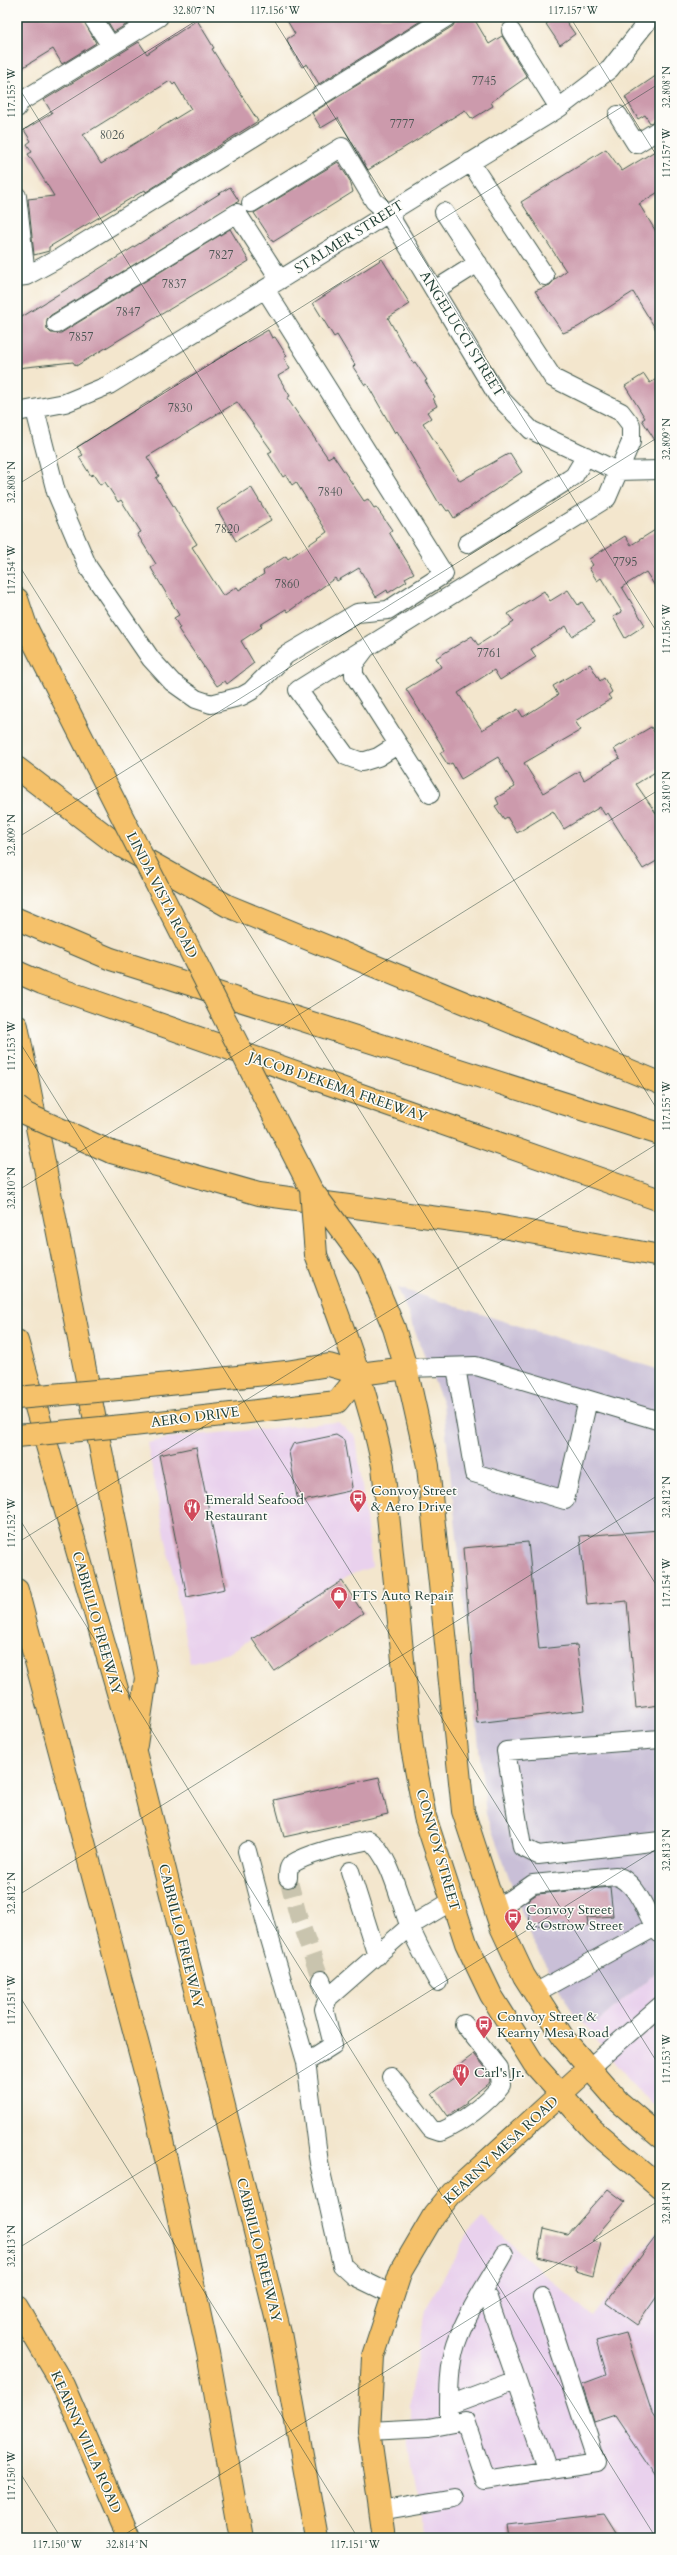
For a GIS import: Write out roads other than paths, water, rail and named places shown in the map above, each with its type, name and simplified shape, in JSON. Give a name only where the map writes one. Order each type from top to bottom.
[{"type":"main road","name":"LINDA VISTA ROAD","points":[[17,599],[27,629],[311,1189],[368,1266],[394,1328],[406,1368]]},
{"type":"main road","points":[[17,768],[114,842],[228,906],[660,1083]]},
{"type":"main road","points":[[17,919],[111,959],[660,1134]]},
{"type":"main road","name":"JACOB DEKEMA FREEWAY","points":[[17,972],[50,985],[660,1200]]},
{"type":"main road","points":[[17,1026],[28,1075],[146,1678],[135,1752]]},
{"type":"main road","points":[[17,1107],[26,1114],[111,1152],[259,1194],[497,1226],[660,1256]]},
{"type":"main road","name":"LINDA VISTA ROAD","points":[[311,1189],[316,1255],[360,1374]]},
{"type":"main road","name":"CABRILLO FREEWAY","points":[[17,1340],[135,1752],[280,2333],[317,2538]]},
{"type":"main road","points":[[17,1398],[286,1372],[329,1365],[360,1374],[406,1368],[428,1466],[463,1811],[494,1907],[514,1955],[535,1993],[564,2039],[618,2101],[660,2137]]},
{"type":"main road","name":"AERO DRIVE","points":[[17,1436],[133,1425],[337,1402],[360,1374]]},
{"type":"main road","name":"CONVOY STREET","points":[[360,1374],[374,1421],[383,1466],[412,1748],[425,1817],[466,1943],[491,1995],[534,2064],[593,2130],[660,2187]]},
{"type":"main road","points":[[17,1590],[156,2113],[208,2353],[241,2538]]},
{"type":"main road","points":[[17,1626],[33,1651]]},
{"type":"main road","name":"KEARNY MESA ROAD","points":[[384,2538],[369,2431],[373,2357],[401,2271],[434,2215],[448,2199],[589,2068]]},
{"type":"main road","name":"KEARNY VILLA ROAD","points":[[17,2307],[63,2385],[129,2538]]},
{"type":"street","points":[[92,17],[111,46]]},
{"type":"street","points":[[17,108],[20,102],[159,17]]},
{"type":"street","points":[[17,196],[22,276],[61,257],[446,17]]},
{"type":"street","name":"STALMER STREET","points":[[17,412],[35,410],[65,403],[109,385],[558,108],[610,69],[648,18]]},
{"type":"street","points":[[511,31],[558,108]]},
{"type":"street","points":[[618,115],[636,144],[660,130]]},
{"type":"street","name":"ANGELUCCI STREET","points":[[251,203],[342,147],[374,201],[388,213],[498,395],[531,430],[617,471]]},
{"type":"street","points":[[470,162],[545,276]]},
{"type":"street","points":[[397,745],[378,757],[362,762],[346,756],[298,690],[607,498],[617,471],[632,442],[631,425],[626,418],[610,405],[553,378],[444,212]]},
{"type":"street","points":[[35,410],[56,492],[88,567],[151,659],[172,682],[196,699],[211,704],[229,700],[251,691],[286,655],[357,613],[388,610],[444,574],[273,284],[237,213],[56,324]]},
{"type":"street","points":[[434,290],[478,263]]},
{"type":"street","points":[[467,544],[574,476],[586,456]]},
{"type":"street","points":[[617,471],[660,470]]},
{"type":"street","points":[[366,648],[354,664],[354,675],[397,745],[430,794]]},
{"type":"street","points":[[456,1366],[474,1473],[565,1500],[588,1400]]},
{"type":"street","points":[[406,1368],[476,1366],[660,1421]]},
{"type":"street","points":[[660,1739],[506,1751],[522,1847],[538,1855],[660,1841]]},
{"type":"street","points":[[288,1878],[288,1871],[292,1864],[332,1849],[369,1840],[378,1846],[396,1886],[410,1926],[438,1982]]},
{"type":"street","points":[[247,1851],[270,1939],[306,2062],[319,2163],[342,2265],[354,2276],[393,2295]]},
{"type":"street","points":[[350,1871],[377,1956]]},
{"type":"street","points":[[494,1907],[512,1899],[533,1884],[616,1876],[624,1878],[634,1889],[657,1931],[535,1993]]},
{"type":"street","points":[[306,2062],[333,2045],[324,2009],[328,1998],[410,1926],[452,1901]]},
{"type":"street","points":[[321,1980],[328,1998]]},
{"type":"street","points":[[589,2068],[660,2006]]},
{"type":"street","points":[[391,2077],[431,2128],[440,2132],[449,2128],[495,2094],[501,2085],[499,2068],[464,2024]]},
{"type":"street","points":[[449,2423],[451,2367],[456,2345],[463,2326],[504,2254]]},
{"type":"street","points":[[482,2294],[488,2298],[548,2471]]},
{"type":"street","points":[[369,2431],[428,2428],[465,2421],[485,2480],[597,2463],[542,2297]]},
{"type":"street","points":[[449,2405],[516,2380]]},
{"type":"street","points":[[380,2511],[455,2498]]},
{"type":"tunnel","points":[[288,1878],[299,1919],[321,1980]]},
{"type":"place","name":"Convoy Street & Aero Drive","points":[[358,1513]]},
{"type":"place","name":"Emerald Seafood Restaurant","points":[[192,1522]]},
{"type":"place","name":"FTS Auto Repair","points":[[339,1610]]},
{"type":"place","name":"Convoy Street & Ostrow Street","points":[[513,1932]]},
{"type":"place","name":"Convoy Street & Kearny Mesa Road","points":[[484,2039]]},
{"type":"place","name":"Carl's Jr.","points":[[461,2087]]}]
